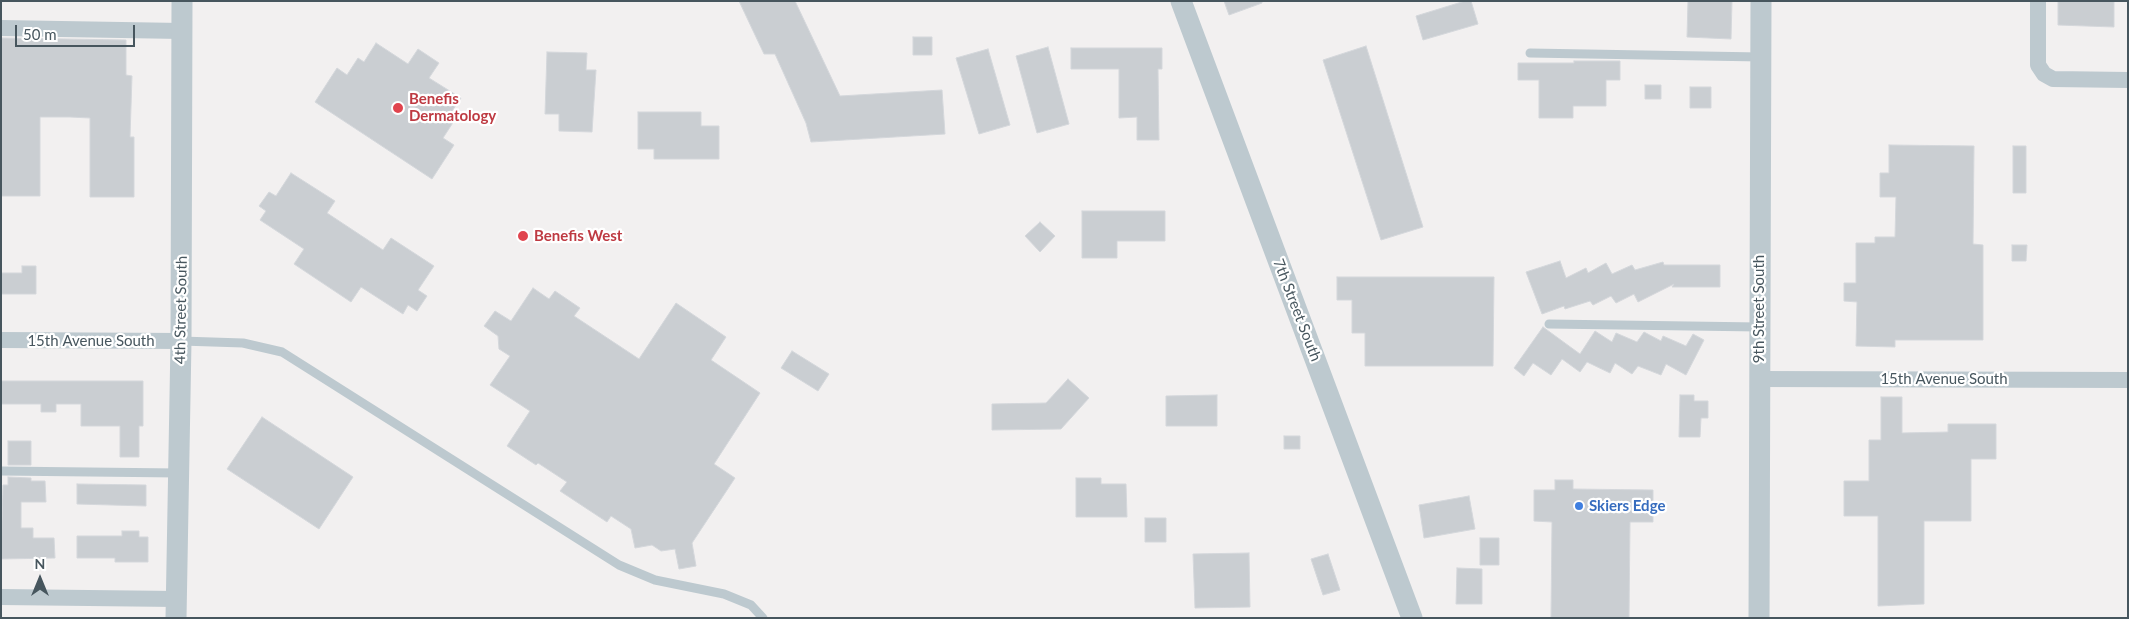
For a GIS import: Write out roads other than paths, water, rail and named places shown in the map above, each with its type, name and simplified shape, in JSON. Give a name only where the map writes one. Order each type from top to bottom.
[{"type":"street","name":"4th Street South","points":[[176,608],[181,342],[182,1]]},
{"type":"street","name":"7th Street South","points":[[1181,1],[1412,618]]},
{"type":"street","name":"9th Street South","points":[[1759,618],[1761,1]]},
{"type":"street","points":[[2038,1],[2038,65],[2044,74],[2053,79],[2128,80]]},
{"type":"street","points":[[1,28],[182,31]]},
{"type":"street","name":"15th Avenue South","points":[[1,340],[181,342]]},
{"type":"street","name":"15th Avenue South","points":[[1759,379],[2128,380]]},
{"type":"street","points":[[1,597],[176,608]]},
{"type":"lane","points":[[1530,53],[1761,57]]},
{"type":"lane","points":[[1549,324],[1759,327]]},
{"type":"lane","points":[[181,342],[243,343],[282,352],[619,565],[655,580],[724,594],[751,605],[763,618]]},
{"type":"lane","points":[[1,471],[178,473]]},
{"type":"place","name":"Benefis Dermatology","points":[[398,108]]},
{"type":"place","name":"Benefis West","points":[[523,236]]},
{"type":"place","name":"Skiers Edge","points":[[1579,506]]}]
